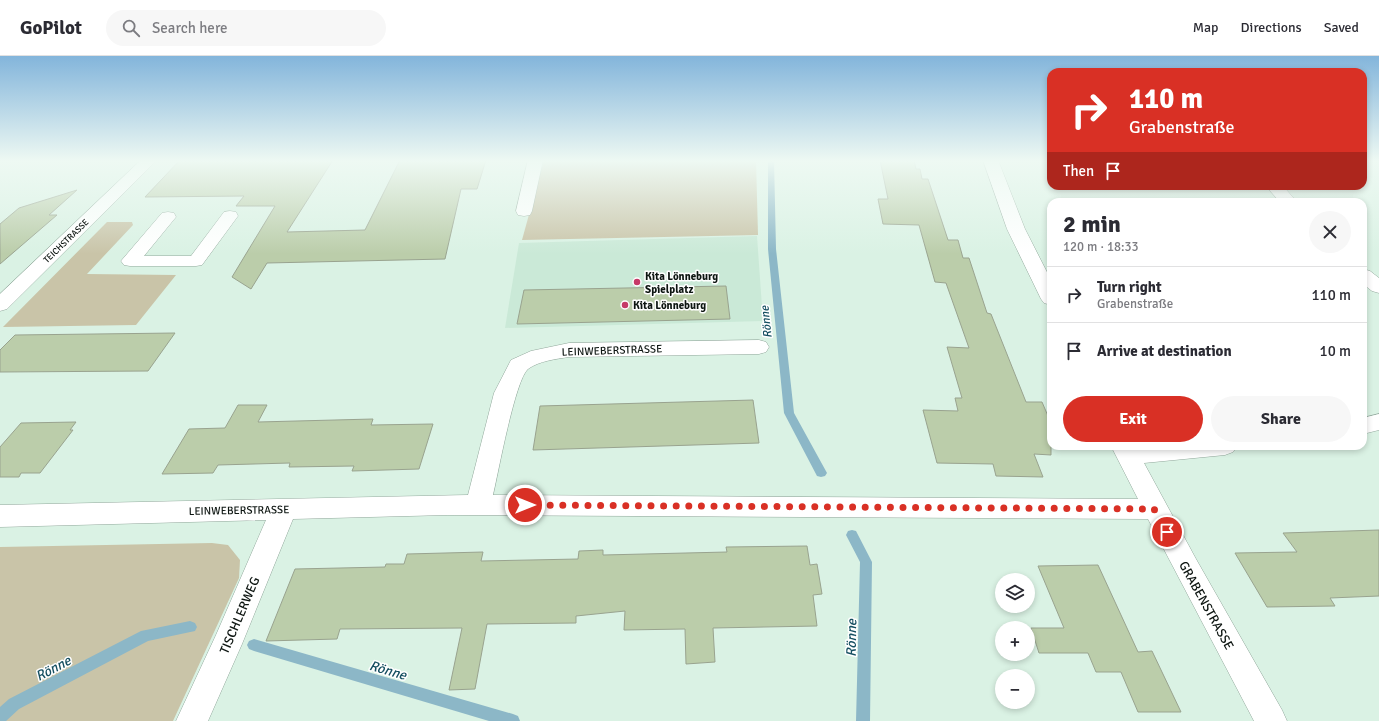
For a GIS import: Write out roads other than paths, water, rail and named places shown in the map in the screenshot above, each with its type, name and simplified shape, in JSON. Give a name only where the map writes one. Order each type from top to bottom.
[{"type":"street","name":"TEICHSTRASSE","points":[[0,305],[118,191]]},
{"type":"street","points":[[524,210],[529,191]]},
{"type":"street","points":[[1002,191],[1016,228],[1047,291]]},
{"type":"street","points":[[168,217],[130,261],[196,261],[230,216]]},
{"type":"street","points":[[1367,278],[1379,287]]},
{"type":"street","name":"LEINWEBERSTRASSE","points":[[478,505],[505,393],[519,365],[538,356],[569,350],[759,347]]},
{"type":"street","points":[[1367,425],[1379,422]]},
{"type":"street","points":[[1125,451],[1151,454],[1188,450]]},
{"type":"street","name":"GRABENSTRASSE","points":[[1125,451],[1154,509],[1271,721]]},
{"type":"street","name":"LEINWEBERSTRASSE","points":[[0,516],[478,505],[1154,509]]},
{"type":"street","name":"TISCHLERWEG","points":[[192,721],[227,644],[284,509]]},
{"type":"waterway","name":"Rönne","points":[[771,191],[772,249],[789,413],[821,473]]},
{"type":"waterway","name":"Rönne","points":[[852,535],[866,562],[863,721]]},
{"type":"waterway","name":"Rönne","points":[[0,717],[14,704],[146,635],[190,627]]},
{"type":"waterway","name":"Rönne","points":[[254,645],[513,721]]},
{"type":"place","name":"Kita Lönneburg Spielplatz","points":[[637,282]]},
{"type":"place","name":"Kita Lönneburg","points":[[625,305]]}]
